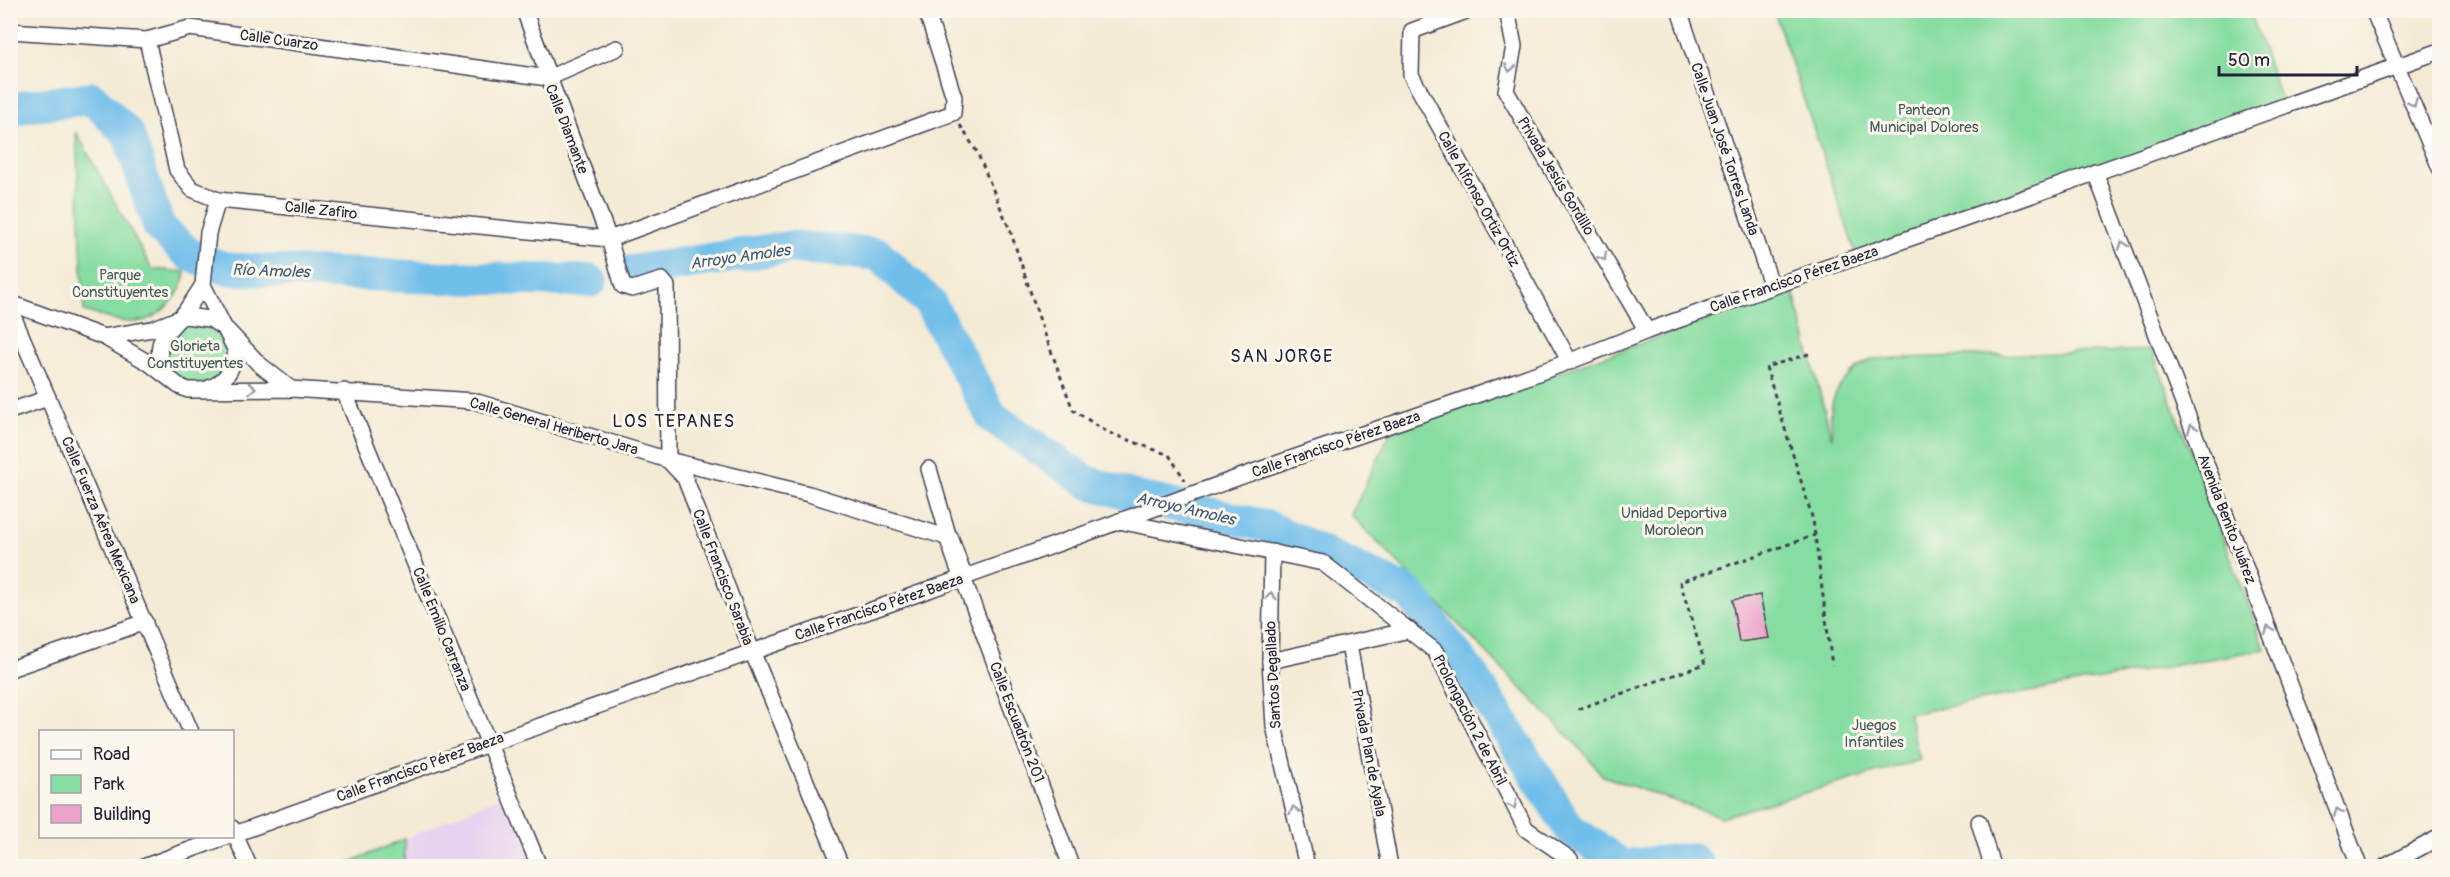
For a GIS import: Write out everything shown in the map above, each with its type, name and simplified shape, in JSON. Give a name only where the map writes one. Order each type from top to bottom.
[{"type":"street","name":"Calle Diamante","points":[[524,10],[610,243],[623,286],[633,289],[662,280],[667,286],[668,460]]},
{"type":"street","points":[[610,243],[953,113],[954,97],[926,10]]},
{"type":"street","name":"Calle Alfonso Ortiz Ortiz","points":[[1469,10],[1412,31],[1411,75],[1570,362]]},
{"type":"street","name":"Privada Jesús Gordillo","points":[[1507,10],[1514,46],[1506,91],[1647,331]]},
{"type":"street","name":"Calle Juan José Torres Landa","points":[[1679,10],[1772,287]]},
{"type":"street","points":[[2373,10],[2439,168]]},
{"type":"street","name":"Calle Cuarzo","points":[[10,31],[147,40],[190,28],[548,78]]},
{"type":"street","name":"Calle Zafiro","points":[[147,40],[177,170],[192,189],[218,200],[610,243]]},
{"type":"street","points":[[548,78],[617,48]]},
{"type":"street","name":"Calle Francisco Pérez Baeza","points":[[234,832],[963,578],[1187,496],[1570,362],[1647,331],[2439,51]]},
{"type":"street","name":"Avenida Benito Juárez","points":[[2095,172],[2359,867]]},
{"type":"street","points":[[203,389],[223,381],[230,371],[236,351],[227,330],[211,306],[203,280],[208,233],[218,200]]},
{"type":"street","points":[[166,376],[159,358],[159,345],[164,333],[179,318],[203,280]]},
{"type":"street","name":"Calle General Heriberto Jara","points":[[10,303],[104,337],[149,363],[188,390],[291,388],[474,400],[668,460],[809,494],[949,538]]},
{"type":"street","name":"Calle Fuerza Aérea Mexicana","points":[[10,309],[191,730]]},
{"type":"street","name":"Calle General Heriberto Jara","points":[[104,337],[152,329],[190,316],[210,319],[227,330],[259,364],[291,388]]},
{"type":"street","name":"Calle Emilio Carranza","points":[[344,391],[540,867]]},
{"type":"street","points":[[10,411],[48,398]]},
{"type":"street","name":"Calle Francisco Sarabia","points":[[668,460],[685,478],[752,651],[841,867]]},
{"type":"street","points":[[929,469],[963,578]]},
{"type":"street","name":"Prolongación 2 de Abril","points":[[1121,520],[1323,563],[1435,651],[1526,829],[1572,863]]},
{"type":"street","name":"Santos Degallado","points":[[1272,552],[1270,661],[1274,726],[1306,866]]},
{"type":"street","name":"Calle Escuadrón 201","points":[[963,578],[1071,867]]},
{"type":"street","points":[[10,669],[145,622]]},
{"type":"street","points":[[1270,661],[1410,630]]},
{"type":"street","name":"Privada Plan de Ayala","points":[[1349,645],[1389,861]]},
{"type":"street","points":[[1979,822],[1992,867]]},
{"type":"street","points":[[234,837],[249,867]]},
{"type":"street","points":[[2386,867],[2439,837]]},
{"type":"street","name":"Calle Francisco Pérez Baeza","points":[[146,867],[219,838]]},
{"type":"path","points":[[953,113],[976,152],[1011,230],[1040,321],[1073,410],[1107,432],[1169,455],[1187,496]]},
{"type":"path","points":[[1809,354],[1766,367],[1813,520],[1832,665]]},
{"type":"path","points":[[1578,710],[1706,664],[1680,582],[1815,535]]},
{"type":"shaded area","points":[[507,793],[535,866],[404,866],[405,839]]},
{"type":"green space","name":"Panteon Municipal Dolores","points":[[1774,11],[2250,11],[2283,106],[1857,257]]},
{"type":"green space","name":"Parque Constituyentes","points":[[76,132],[152,269],[185,272],[174,299],[149,318],[124,322],[84,311]]},
{"type":"green space","points":[[1793,290],[1832,439],[1831,410],[1840,386],[1851,373],[1872,359],[2152,350],[2265,649],[1908,714],[1920,760],[1721,817],[1603,776],[1576,744],[1351,515],[1391,431]]},
{"type":"green space","name":"Glorieta Constituyentes","points":[[190,322],[215,330],[226,343],[228,360],[224,370],[210,384],[181,384],[164,363],[167,337],[181,325]]},
{"type":"green space","points":[[405,839],[404,866],[341,866]]},
{"type":"building","points":[[1760,595],[1769,638],[1739,642],[1732,600]]},
{"type":"waterway","name":"Río Amoles","points":[[10,111],[27,106],[92,98],[128,134],[159,227],[190,255],[227,269],[591,281]]},
{"type":"waterway","name":"Arroyo Amoles","points":[[628,272],[791,247],[878,254],[929,302],[992,417],[1087,482],[1136,497],[1266,526],[1409,593],[1473,676],[1570,829],[1623,866],[1691,859],[1699,866]]},
{"type":"district","name":"SAN JORGE","points":[[1282,356]]},
{"type":"district","name":"LOS TEPANES","points":[[674,421]]},
{"type":"park label","name":"Unidad Deportiva Moroleon","points":[[1674,522]]},
{"type":"park label","name":"Juegos Infantiles","points":[[1874,734]]}]
